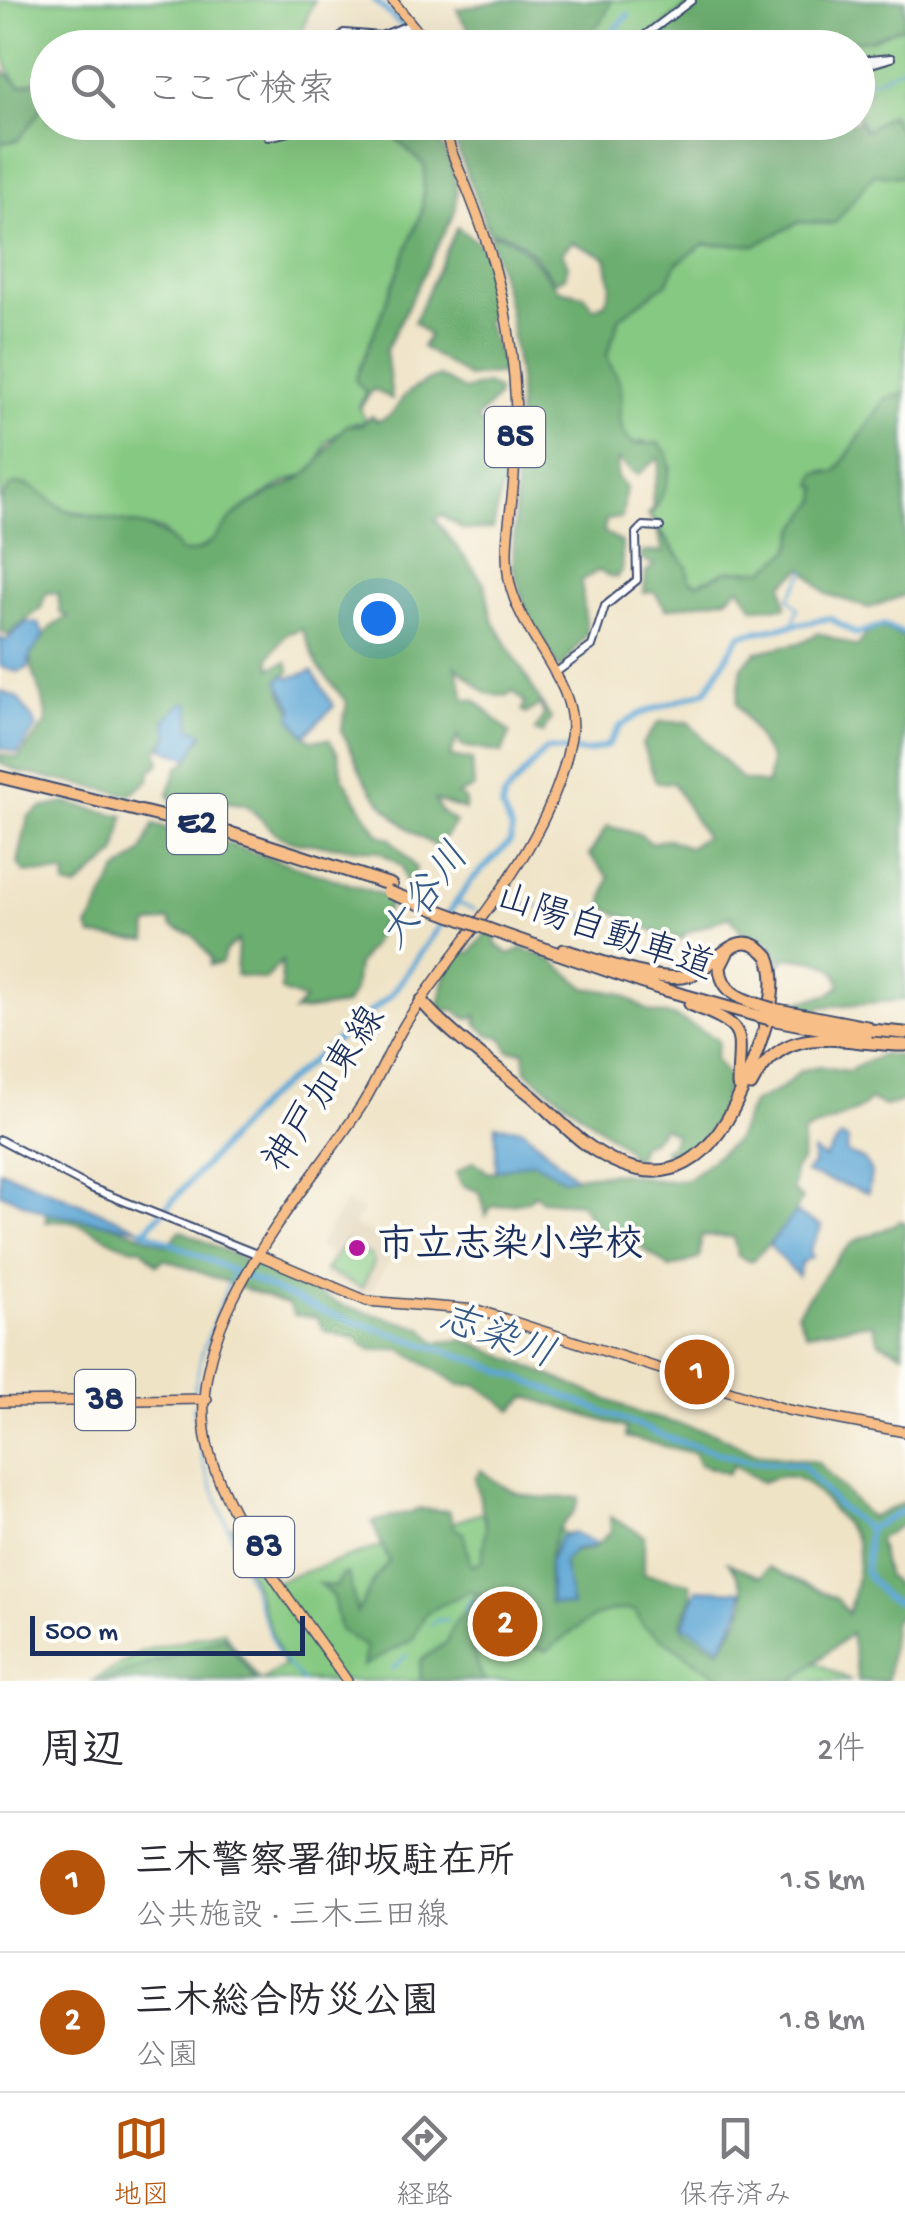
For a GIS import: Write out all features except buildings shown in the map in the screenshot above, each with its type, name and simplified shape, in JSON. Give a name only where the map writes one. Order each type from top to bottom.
[{"type":"highway","name":"山陽自動車道","points":[[0,780],[215,836],[389,888],[567,954],[765,1012],[903,1038]]},
{"type":"highway","points":[[567,954],[674,978],[696,972],[738,943],[753,944],[765,952],[772,966],[772,992],[731,1119]]},
{"type":"highway","points":[[421,1001],[602,1150],[634,1165],[667,1165],[698,1152],[722,1126],[756,1040],[770,975],[760,952],[745,946],[733,949],[722,962],[722,981],[734,994],[765,1012]]},
{"type":"highway","points":[[567,954],[730,1024],[742,1042],[738,1085]]},
{"type":"highway","points":[[421,1001],[580,1140],[621,1164],[658,1170],[686,1163],[712,1146],[764,1060],[784,1045],[811,1039],[903,1038]]},
{"type":"main road","points":[[392,0],[411,30]]},
{"type":"main road","name":"神戸加東線","points":[[207,1399],[242,1287],[258,1258],[302,1183],[361,1107],[421,1001],[529,845],[568,748],[570,702],[527,634],[508,574],[515,436],[508,326],[492,257],[450,140]]},
{"type":"main road","points":[[258,1258],[367,1301],[477,1310],[788,1410],[905,1432]]},
{"type":"main road","name":"38","points":[[0,1402],[207,1399]]},
{"type":"main road","name":"83","points":[[207,1399],[212,1440],[233,1499],[350,1681]]},
{"type":"street","points":[[656,30],[692,0]]},
{"type":"street","points":[[399,30],[408,27]]},
{"type":"street","points":[[555,673],[592,646],[605,606],[637,580],[636,533],[644,526],[660,527]]},
{"type":"street","points":[[0,1140],[90,1188],[258,1258]]},
{"type":"shaded area","name":"市立志染小学校","points":[[346,1202],[362,1210],[354,1225],[397,1247],[369,1295],[321,1276],[330,1257],[318,1246]]},
{"type":"green space","points":[[0,0],[314,0],[302,30],[30,30],[30,83],[21,86],[9,70],[1,35]]},
{"type":"green space","points":[[505,0],[611,0],[601,21],[591,30],[472,30],[457,9]]},
{"type":"green space","points":[[545,0],[905,0],[905,81],[900,91],[905,98],[905,136],[891,114],[875,125],[875,30],[556,30]]},
{"type":"green space","points":[[695,0],[905,0],[905,26],[875,38],[875,30],[657,30]]},
{"type":"green space","points":[[0,68],[21,86],[30,83],[30,124],[18,140],[0,143]]},
{"type":"green space","points":[[890,115],[905,138],[905,177],[874,174],[835,223],[799,222],[756,245],[704,244],[677,263],[667,283],[620,317],[607,355],[622,392],[620,422],[626,436],[634,444],[658,443],[668,458],[664,490],[660,500],[649,516],[660,525],[657,529],[687,567],[689,580],[697,584],[727,571],[765,570],[790,550],[797,527],[817,501],[818,487],[813,485],[816,473],[836,472],[886,398],[905,394],[905,595],[869,608],[826,594],[803,568],[783,584],[786,607],[754,608],[739,587],[727,598],[666,609],[654,592],[644,593],[646,572],[654,565],[641,559],[641,552],[663,552],[655,523],[648,515],[654,508],[659,457],[637,475],[618,460],[617,478],[626,487],[622,518],[606,520],[604,532],[622,543],[622,569],[616,578],[598,571],[581,581],[587,633],[560,670],[529,617],[513,567],[519,382],[509,308],[490,236],[501,236],[520,246],[559,290],[584,295],[594,308],[605,303],[611,286],[606,257],[572,242],[562,252],[568,265],[565,277],[554,282],[518,241],[499,233],[489,233],[454,140],[875,140],[875,125]]},
{"type":"green space","points":[[30,122],[30,140],[398,140],[425,166],[422,211],[356,380],[367,392],[359,406],[366,422],[350,424],[327,442],[318,463],[305,475],[285,482],[238,512],[222,535],[193,553],[181,552],[162,530],[66,510],[26,484],[0,502],[0,143],[18,140]]},
{"type":"green space","points":[[398,140],[437,140],[455,178],[454,213],[386,350],[392,399],[373,389],[360,408],[367,394],[355,380],[422,211],[425,166]]},
{"type":"green space","points":[[885,172],[905,177],[905,394],[886,398],[836,472],[822,471],[817,501],[790,550],[765,571],[727,571],[697,584],[689,580],[687,567],[649,515],[656,508],[671,466],[644,441],[634,444],[623,430],[619,384],[607,355],[620,317],[667,283],[677,263],[704,244],[756,245],[799,222],[830,224],[874,174]]},
{"type":"green space","points":[[457,227],[481,246],[487,256],[493,296],[486,322],[506,373],[468,377],[422,347],[429,336],[414,322]]},
{"type":"green space","points":[[439,376],[464,390],[486,384],[498,390],[497,398],[476,419],[493,433],[505,473],[493,529],[464,530],[442,515],[435,519],[485,584],[492,619],[551,719],[542,734],[535,731],[544,715],[540,704],[526,714],[522,711],[525,703],[513,691],[506,696],[486,693],[456,666],[465,699],[475,700],[510,733],[502,753],[461,746],[458,736],[450,757],[472,760],[474,788],[458,795],[465,799],[465,810],[435,800],[441,812],[455,822],[438,847],[405,826],[385,807],[362,775],[341,732],[347,703],[318,666],[302,629],[286,634],[269,658],[271,668],[287,662],[290,672],[280,677],[282,692],[305,735],[311,740],[329,739],[338,754],[343,778],[379,835],[390,838],[416,868],[411,884],[406,883],[402,866],[378,851],[280,837],[245,804],[188,798],[183,800],[185,808],[177,808],[168,794],[178,766],[185,763],[203,736],[191,728],[189,704],[166,719],[169,736],[157,751],[160,763],[150,771],[149,780],[130,795],[20,772],[0,763],[0,754],[18,758],[46,723],[30,655],[50,628],[68,616],[60,613],[58,593],[46,593],[41,608],[8,635],[0,631],[0,502],[10,486],[32,488],[66,510],[160,532],[181,552],[192,552],[208,544],[241,510],[309,472],[347,425],[361,425],[372,416],[377,421],[386,417],[409,392]]},
{"type":"green space","points":[[880,627],[905,638],[905,1000],[820,1007],[819,1012],[791,1003],[828,995],[840,986],[834,970],[820,963],[786,957],[781,964],[769,942],[741,932],[730,916],[684,934],[683,939],[663,936],[602,906],[609,877],[589,855],[607,826],[639,834],[651,843],[668,839],[688,847],[705,837],[673,783],[656,782],[642,744],[659,722],[688,722],[742,780],[767,784],[771,760],[737,703],[742,666],[757,652],[799,643],[819,633],[857,647],[867,633]]},
{"type":"green space","points":[[65,803],[124,816],[116,854],[76,888],[65,885],[66,874],[24,872],[18,863],[28,817],[41,808]]},
{"type":"green space","points":[[153,825],[219,841],[392,898],[373,943],[357,965],[354,991],[345,1005],[294,1012],[304,1000],[281,991],[282,961],[265,980],[236,975],[238,940],[225,952],[222,963],[210,965],[211,958],[193,935],[172,927],[169,920],[148,925],[147,941],[92,936],[88,928],[116,873],[142,852]]},
{"type":"green space","points":[[487,932],[495,935],[496,945],[510,954],[522,948],[552,960],[586,988],[620,993],[650,1012],[673,1016],[716,1038],[719,1043],[715,1059],[728,1076],[727,1087],[711,1127],[692,1149],[666,1156],[664,1149],[671,1146],[675,1134],[663,1127],[654,1139],[641,1145],[636,1159],[630,1157],[627,1149],[526,1071],[524,1051],[509,1051],[503,1038],[488,1034],[476,1023],[477,1016],[467,1019],[439,1006],[445,975],[460,954],[471,952]]},
{"type":"green space","points":[[883,1054],[905,1057],[905,1101],[885,1106],[870,1100],[857,1110],[803,1134],[802,1160],[794,1170],[793,1191],[802,1199],[790,1222],[751,1262],[738,1256],[733,1237],[701,1236],[700,1258],[670,1268],[625,1235],[596,1228],[580,1203],[541,1200],[535,1194],[528,1201],[491,1207],[486,1216],[480,1192],[462,1185],[456,1173],[474,1161],[488,1173],[534,1161],[560,1177],[623,1173],[662,1181],[688,1179],[735,1141],[752,1103],[781,1089],[800,1071],[819,1066],[848,1071]]},
{"type":"green space","points":[[46,1213],[97,1218],[168,1246],[180,1230],[344,1306],[423,1328],[436,1342],[465,1340],[644,1415],[714,1433],[755,1453],[817,1462],[871,1518],[905,1502],[905,1523],[878,1539],[887,1577],[905,1591],[905,1611],[894,1621],[887,1681],[858,1681],[851,1633],[793,1681],[725,1681],[643,1626],[635,1611],[599,1615],[547,1651],[526,1646],[514,1607],[469,1591],[426,1613],[412,1640],[363,1666],[366,1647],[340,1630],[333,1597],[319,1584],[336,1587],[342,1575],[348,1573],[357,1613],[375,1578],[389,1562],[372,1522],[421,1509],[449,1511],[454,1528],[463,1533],[471,1566],[482,1561],[486,1525],[475,1478],[481,1470],[504,1487],[526,1496],[579,1497],[551,1549],[550,1604],[566,1601],[558,1563],[574,1551],[592,1549],[611,1531],[610,1517],[644,1535],[644,1574],[690,1583],[692,1597],[681,1623],[686,1632],[720,1650],[741,1616],[745,1597],[729,1563],[761,1577],[769,1567],[837,1599],[848,1614],[855,1588],[857,1544],[832,1509],[801,1480],[782,1477],[762,1482],[733,1465],[728,1474],[699,1464],[694,1453],[626,1437],[626,1428],[527,1397],[512,1410],[477,1385],[460,1385],[401,1349],[371,1350],[352,1337],[325,1331],[316,1317],[294,1315],[289,1305],[164,1259],[157,1265],[141,1248],[118,1243],[75,1223],[46,1222]]},
{"type":"green space","points":[[899,1221],[905,1222],[903,1353],[879,1342],[872,1323],[806,1333],[797,1313],[833,1264],[854,1242]]},
{"type":"green space","points":[[346,1242],[372,1256],[374,1263],[362,1288],[325,1270]]},
{"type":"green space","points":[[508,1504],[852,1681],[260,1681],[284,1666],[232,1526],[238,1527],[274,1582]]},
{"type":"green space","points":[[476,1597],[472,1649],[484,1681],[421,1681],[420,1661],[447,1642],[453,1625]]},
{"type":"green space","points":[[223,1631],[260,1681],[93,1681],[142,1651]]},
{"type":"green space","points":[[224,1637],[256,1680],[100,1681]]},
{"type":"water","points":[[27,622],[39,624],[44,636],[30,655],[28,668],[18,672],[0,667],[0,637],[5,641]]},
{"type":"water","points":[[312,671],[334,706],[305,735],[291,717],[294,709],[278,681],[286,674],[289,678]]},
{"type":"water","points":[[0,691],[18,698],[37,726],[18,753],[0,748]]},
{"type":"water","points":[[183,703],[189,703],[191,728],[203,733],[188,758],[162,748],[169,736],[166,719]]},
{"type":"water","points":[[496,1125],[523,1129],[575,1177],[563,1179],[534,1161],[496,1171]]},
{"type":"water","points":[[841,1137],[848,1140],[846,1153],[864,1160],[871,1172],[868,1193],[805,1173],[813,1165],[813,1151],[824,1158]]},
{"type":"water","points":[[0,1170],[142,1229],[46,1213],[0,1193]]},
{"type":"water","points":[[795,1213],[822,1226],[810,1250],[812,1257],[801,1263],[798,1276],[769,1245]]},
{"type":"water","points":[[573,1532],[595,1543],[591,1548],[575,1549],[563,1562],[572,1606],[551,1603],[549,1563],[560,1537]]},
{"type":"water","points":[[697,1589],[742,1591],[741,1608],[721,1647],[684,1625]]},
{"type":"waterway","points":[[374,0],[407,30]]},
{"type":"waterway","points":[[614,30],[628,15]]},
{"type":"waterway","points":[[875,81],[905,65]]},
{"type":"waterway","points":[[792,626],[798,608],[789,598],[806,570]]},
{"type":"waterway","name":"大谷川","points":[[144,1232],[263,1101],[391,995],[471,881],[510,842],[512,830],[502,809],[504,797],[546,749],[586,752],[607,746],[620,726],[640,714],[706,691],[740,635],[830,618],[856,634],[884,625],[905,635]]},
{"type":"waterway","points":[[497,910],[501,901],[543,907]]},
{"type":"waterway","points":[[456,902],[475,910]]},
{"type":"waterway","points":[[583,915],[595,918]]},
{"type":"waterway","name":"志染川","points":[[142,1230],[322,1311],[480,1362],[671,1439],[747,1461],[802,1465],[837,1505],[868,1529]]},
{"type":"waterway","points":[[194,1390],[202,1353],[233,1270]]},
{"type":"waterway","points":[[193,1406],[203,1463],[278,1655],[303,1681]]},
{"type":"waterway","points":[[868,1529],[905,1510]]},
{"type":"waterway","name":"志染川","points":[[868,1529],[866,1573],[884,1596],[905,1606]]},
{"type":"waterway","points":[[464,1611],[471,1599]]},
{"type":"waterway","points":[[430,1625],[447,1620]]},
{"type":"waterway","points":[[392,1669],[407,1655]]},
{"type":"place","name":"市立志染小学校","points":[[357,1248]]},
{"type":"place","name":"三木警察署御坂駐在所","points":[[697,1372]]},
{"type":"place","name":"三木総合防災公園","points":[[505,1624]]}]
